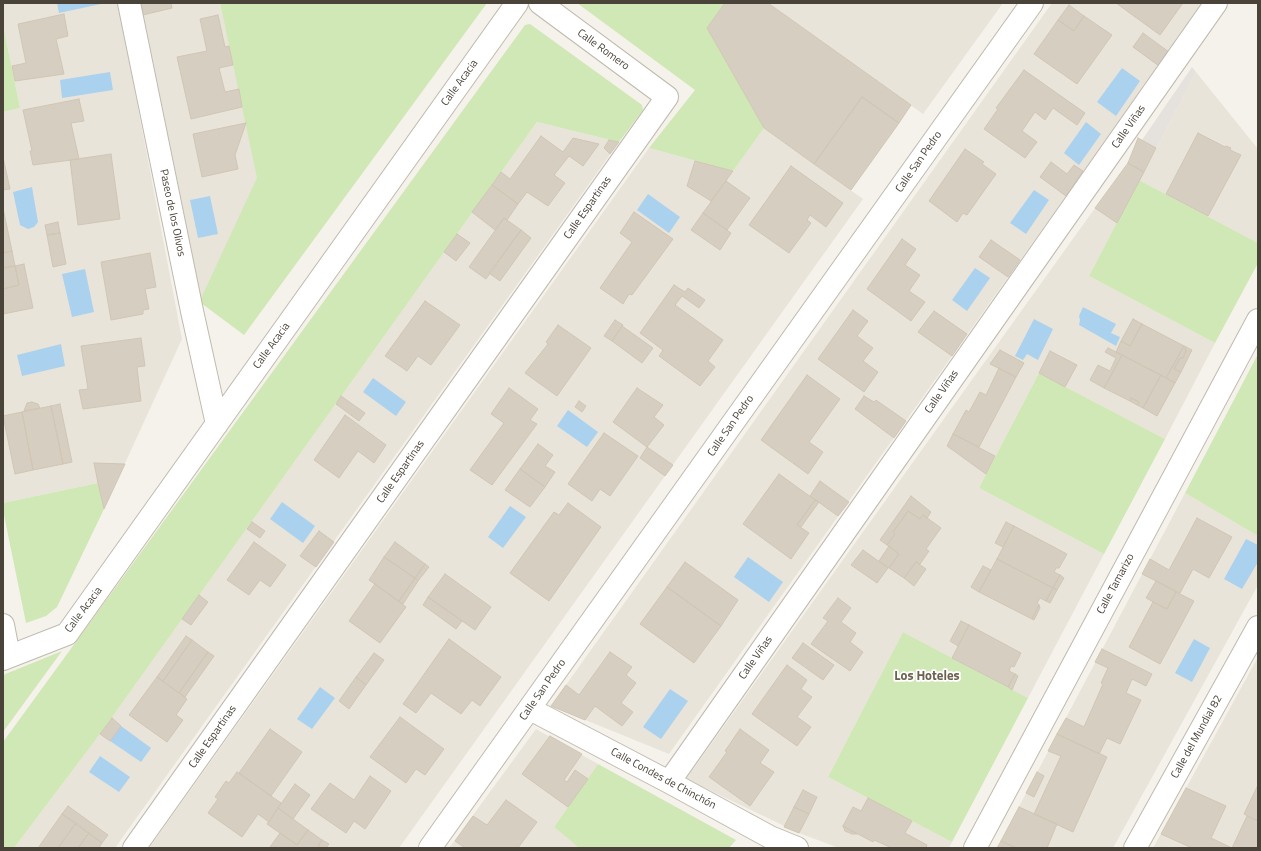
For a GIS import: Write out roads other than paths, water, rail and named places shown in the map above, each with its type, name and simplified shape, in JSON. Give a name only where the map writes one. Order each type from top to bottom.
[{"type":"street","name":"Paseo de los Olivos","points":[[129,3],[192,311],[217,424]]},
{"type":"street","name":"Calle Acacia","points":[[6,658],[67,634],[517,3]]},
{"type":"street","name":"Calle Romero","points":[[540,3],[667,97]]},
{"type":"street","name":"Calle San Pedro","points":[[430,848],[1032,3]]},
{"type":"street","name":"Calle Viñas","points":[[669,782],[1216,3]]},
{"type":"street","name":"Calle Espartinas","points":[[134,848],[667,97]]},
{"type":"street","name":"Calle Tamarizo","points":[[975,848],[1258,320]]},
{"type":"street","points":[[3,625],[6,658]]},
{"type":"street","name":"Calle del Mundial 82","points":[[1135,848],[1258,627]]},
{"type":"street","name":"Calle Condes de Chinchón","points":[[530,709],[669,782],[766,843],[797,848]]},
{"type":"water","points":[[57,3],[101,3],[101,4],[59,13]]},
{"type":"water","points":[[1122,68],[1140,81],[1116,116],[1097,102]]},
{"type":"water","points":[[110,72],[113,90],[62,98],[60,80]]},
{"type":"water","points":[[1086,122],[1101,134],[1079,165],[1064,153]]},
{"type":"water","points":[[32,187],[38,222],[34,227],[28,229],[20,225],[13,192]]},
{"type":"water","points":[[1034,190],[1049,200],[1026,234],[1010,223]]},
{"type":"water","points":[[648,194],[680,217],[669,233],[637,210]]},
{"type":"water","points":[[210,196],[218,234],[198,238],[190,200]]},
{"type":"water","points":[[975,268],[990,278],[967,311],[952,300]]},
{"type":"water","points":[[85,269],[94,312],[72,317],[62,274]]},
{"type":"water","points":[[1083,307],[1116,324],[1111,333],[1120,337],[1116,346],[1079,325],[1079,316]]},
{"type":"water","points":[[1034,319],[1053,329],[1038,360],[1027,354],[1023,360],[1015,356]]},
{"type":"water","points":[[61,344],[65,366],[22,376],[17,355]]},
{"type":"water","points":[[373,378],[406,402],[396,416],[363,392]]},
{"type":"water","points":[[568,410],[598,432],[587,447],[557,426]]},
{"type":"water","points":[[282,502],[315,526],[303,543],[270,519]]},
{"type":"water","points":[[510,506],[526,517],[503,548],[488,537]]},
{"type":"water","points":[[1246,539],[1258,545],[1258,562],[1242,589],[1224,579]]},
{"type":"water","points":[[748,557],[783,582],[769,602],[734,577]]},
{"type":"water","points":[[1194,639],[1210,648],[1192,682],[1175,673]]},
{"type":"water","points":[[320,687],[335,698],[312,729],[297,719]]},
{"type":"water","points":[[670,689],[688,701],[661,739],[643,727]]},
{"type":"water","points":[[121,726],[151,748],[141,762],[110,741]]},
{"type":"water","points":[[100,756],[130,777],[119,792],[89,772]]},
{"type":"district","name":"Los Hoteles","points":[[927,677]]}]
